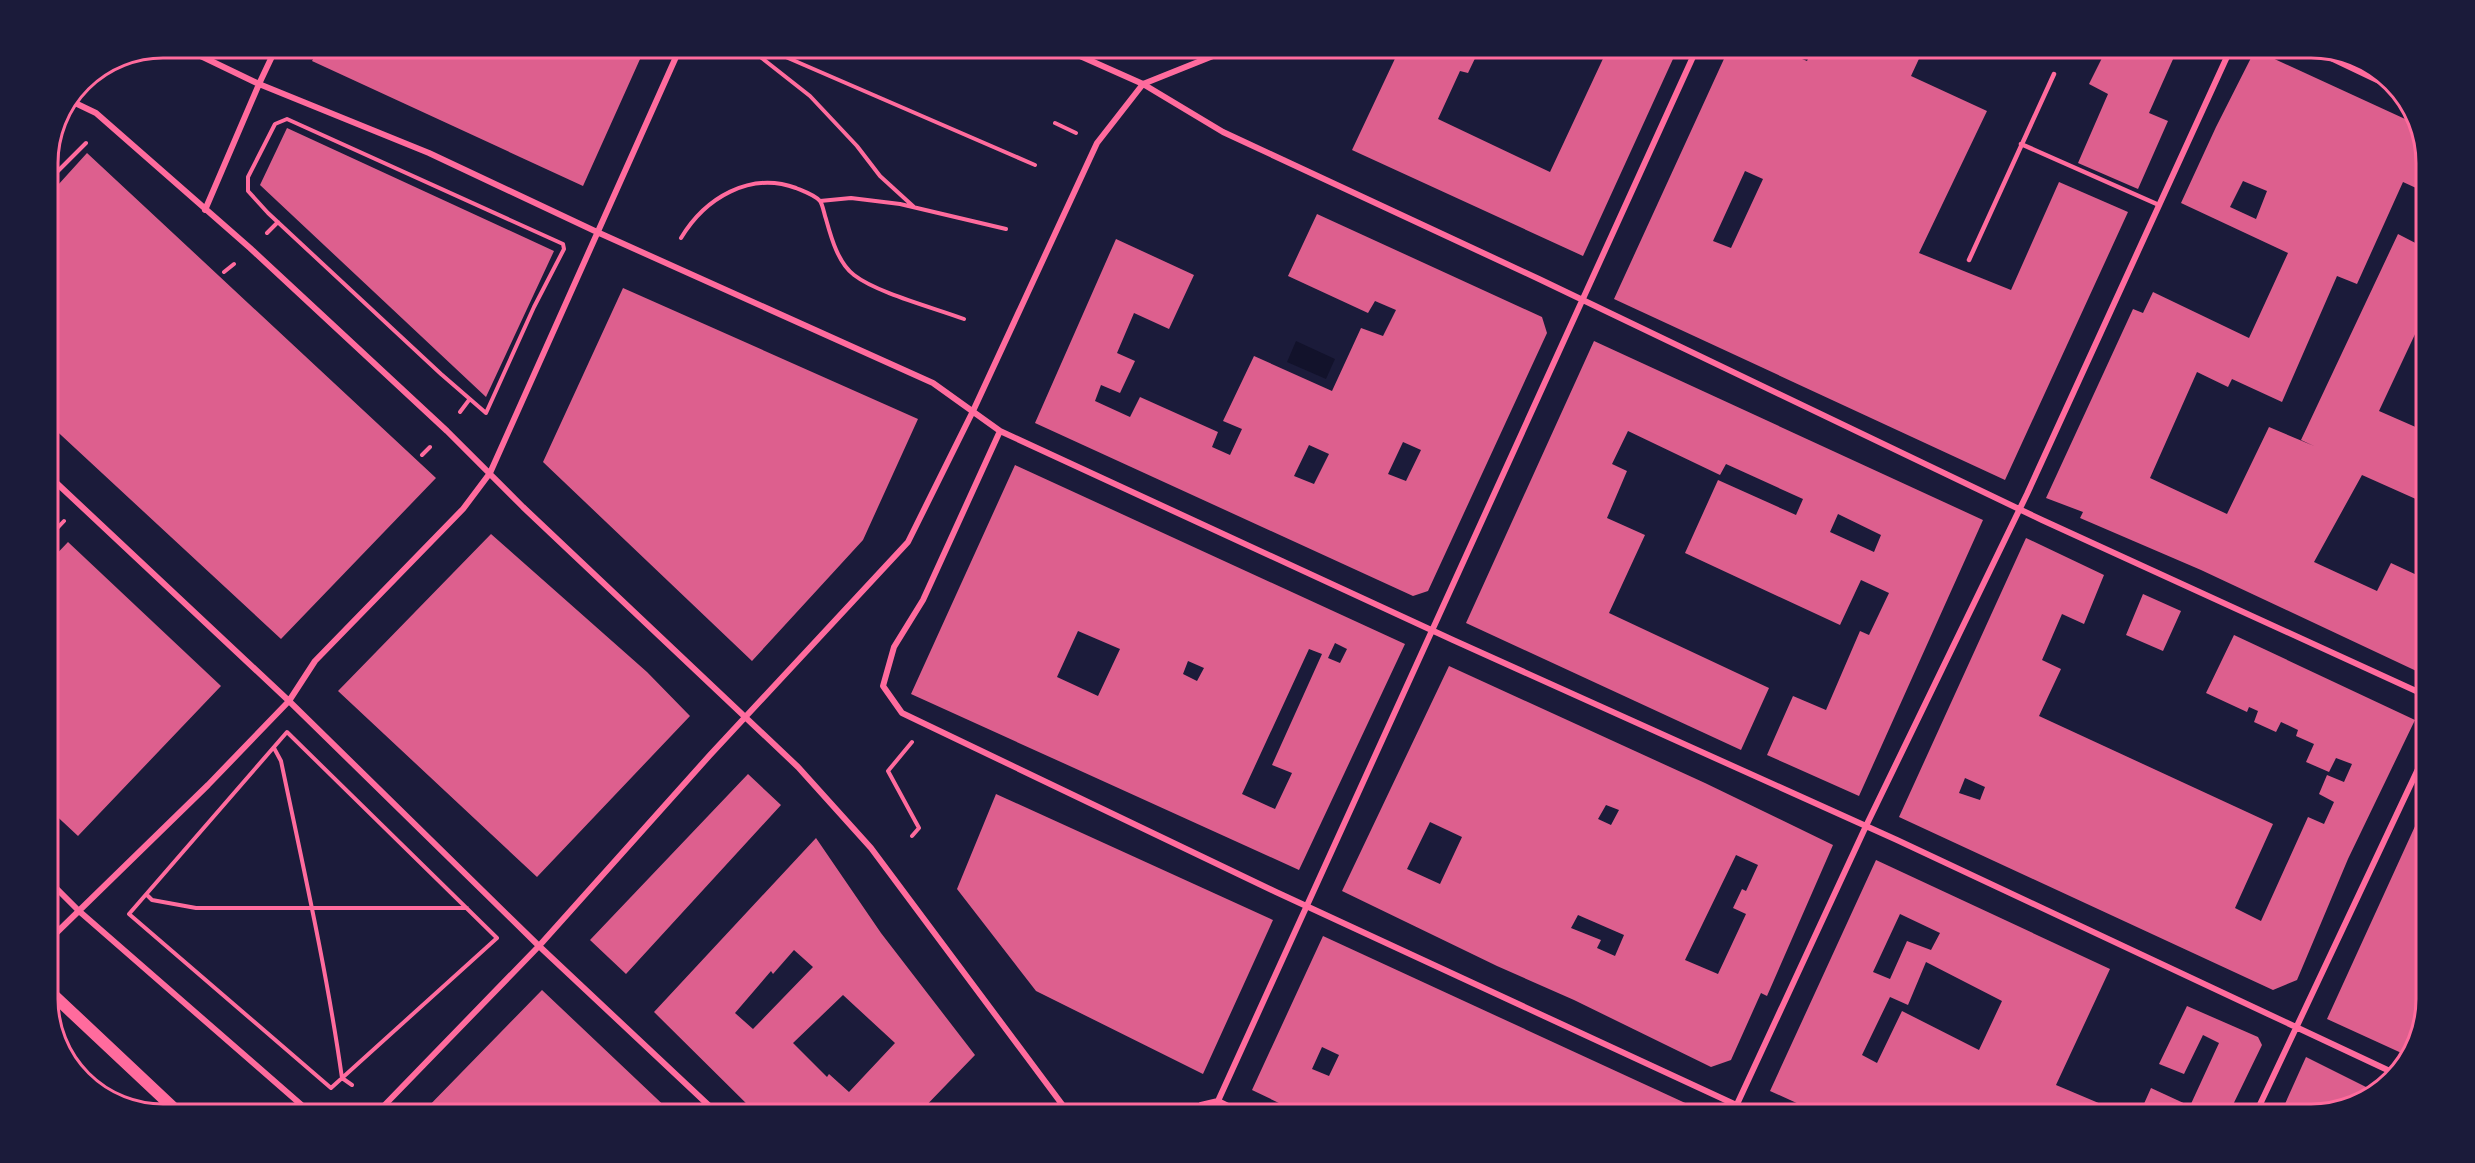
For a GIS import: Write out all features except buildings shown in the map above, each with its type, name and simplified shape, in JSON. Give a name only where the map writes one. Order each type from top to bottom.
[{"type":"main road","points":[[59,1000],[169,1104]]},
{"type":"street","points":[[205,58],[258,84],[429,153],[597,232],[933,383],[1000,431],[1431,630],[1866,826],[2389,1071]]},
{"type":"street","points":[[205,210],[271,58]]},
{"type":"street","points":[[59,930],[208,785],[290,701],[315,661],[463,509],[490,473],[675,58]]},
{"type":"street","points":[[1084,58],[1143,84],[1223,132],[1539,279],[1580,301],[2019,509],[2416,691]]},
{"type":"street","points":[[386,1104],[539,946],[746,716],[908,542],[973,411],[1097,143],[1143,84],[1208,58]]},
{"type":"street","points":[[1218,1101],[1692,58]]},
{"type":"street","points":[[1736,1104],[1866,826],[2019,509],[2226,58]]},
{"type":"street","points":[[2343,64],[2371,77]]},
{"type":"street","points":[[77,104],[96,113],[276,272],[798,767],[871,848],[1062,1104]]},
{"type":"street","points":[[1000,431],[923,600],[894,647],[883,686],[902,713],[1307,907],[1734,1104]]},
{"type":"street","points":[[59,485],[290,701],[539,946],[708,1104]]},
{"type":"street","points":[[2260,1104],[2416,773]]},
{"type":"street","points":[[59,891],[78,911],[300,1104]]},
{"type":"street","points":[[1205,1104],[1218,1101],[1224,1104]]},
{"type":"lane","points":[[1969,260],[2054,74]]},
{"type":"lane","points":[[2021,144],[2159,205]]},
{"type":"path","points":[[762,58],[810,96],[857,146],[880,176],[914,207]]},
{"type":"path","points":[[788,58],[1035,165]]},
{"type":"path","points":[[286,119],[563,244],[564,249],[484,413],[278,222],[248,191],[248,177],[275,123],[286,119]]},
{"type":"path","points":[[59,170],[86,143]]},
{"type":"path","points":[[681,238],[702,209],[716,199],[743,186],[774,182],[805,191],[820,201],[842,261],[852,274],[869,284],[964,319]]},
{"type":"path","points":[[820,201],[851,198],[914,207],[1006,229]]},
{"type":"path","points":[[264,236],[278,222]]},
{"type":"path","points":[[224,272],[234,264]]},
{"type":"path","points":[[912,836],[920,828],[888,771],[925,725]]},
{"type":"path","points":[[286,732],[497,938],[331,1088],[129,914],[147,895],[286,732]]},
{"type":"path","points":[[273,747],[281,761],[333,1011],[342,1078],[352,1085]]},
{"type":"path","points":[[147,895],[152,900],[196,909],[467,909]]},
{"type":"shaded area","points":[[1296,341],[1335,359],[1326,379],[1287,362]]}]
